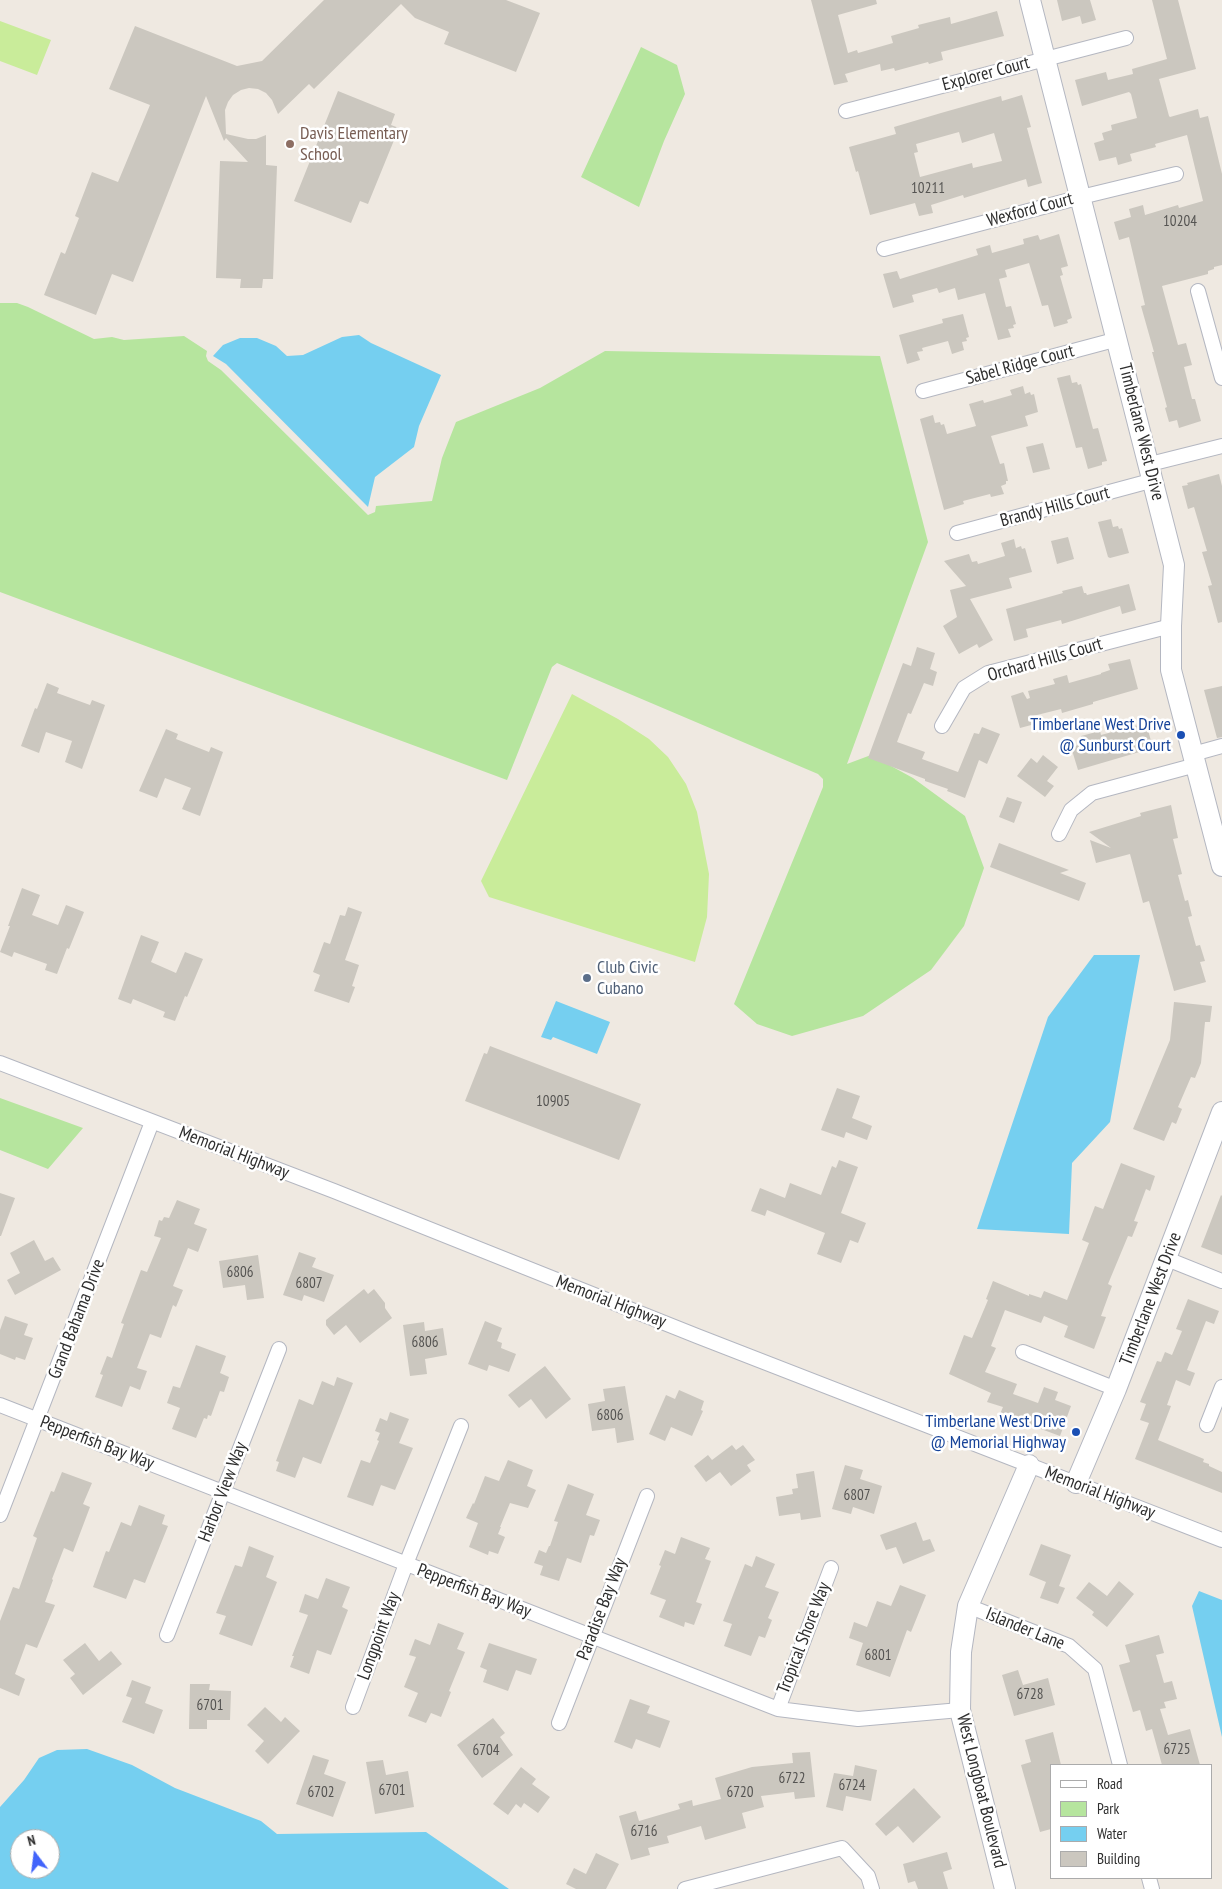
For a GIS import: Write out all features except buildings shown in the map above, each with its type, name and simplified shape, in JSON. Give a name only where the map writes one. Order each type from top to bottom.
[{"type":"street","name":"Timberlane West Drive","points":[[1030,0],[1152,472],[1174,565],[1171,670],[1222,866]]},
{"type":"street","name":"Explorer Court","points":[[846,111],[1126,38]]},
{"type":"street","name":"Wexford Court","points":[[884,249],[1176,174]]},
{"type":"street","points":[[1198,291],[1222,378]]},
{"type":"street","name":"Sabel Ridge Court","points":[[922,391],[1118,339]]},
{"type":"street","name":"Brandy Hills Court","points":[[957,533],[1152,472],[1222,446]]},
{"type":"street","name":"Orchard Hills Court","points":[[942,726],[964,688],[988,673],[1171,626]]},
{"type":"street","points":[[1059,834],[1071,810],[1092,794],[1195,760],[1222,746]]},
{"type":"street","name":"Memorial Highway","points":[[0,1063],[334,1191],[529,1270],[1222,1540]]},
{"type":"street","name":"Timberlane West Drive","points":[[1076,1483],[1116,1389],[1222,1112]]},
{"type":"street","name":"Grand Bahama Drive","points":[[0,1515],[152,1122]]},
{"type":"street","points":[[1167,1259],[1222,1281]]},
{"type":"street","name":"Harbor View Way","points":[[167,1635],[279,1349]]},
{"type":"street","points":[[1023,1352],[1116,1389]]},
{"type":"street","points":[[1207,1425],[1222,1387]]},
{"type":"street","name":"Pepperfish Bay Way","points":[[0,1405],[778,1709],[858,1719],[960,1710]]},
{"type":"street","name":"Longpoint Way","points":[[353,1707],[406,1564],[462,1426]]},
{"type":"street","name":"West Longboat Boulevard","points":[[1005,1889],[960,1710],[961,1652],[968,1606],[1029,1465]]},
{"type":"street","name":"Paradise Bay Way","points":[[559,1723],[647,1496]]},
{"type":"street","name":"Tropical Shore Way","points":[[778,1709],[831,1568]]},
{"type":"street","name":"Islander Lane","points":[[968,1606],[1070,1646],[1095,1669],[1120,1764]]},
{"type":"street","points":[[685,1889],[842,1848],[868,1876],[872,1889]]},
{"type":"green space","points":[[0,21],[51,40],[37,75],[0,61]]},
{"type":"green space","points":[[641,47],[677,65],[685,94],[664,141],[639,207],[581,177]]},
{"type":"green space","points":[[0,303],[17,303],[28,307],[94,339],[112,337],[124,340],[184,336],[207,351],[208,361],[221,370],[368,515],[375,512],[376,506],[432,501],[442,458],[456,422],[540,388],[605,351],[880,356],[928,542],[847,764],[871,755],[913,778],[965,816],[984,868],[964,926],[931,970],[863,1016],[792,1036],[757,1024],[734,1004],[823,787],[823,779],[818,774],[557,663],[552,667],[507,780],[0,592]]},
{"type":"green space","points":[[572,694],[618,719],[649,739],[668,757],[686,784],[697,812],[709,874],[707,917],[695,962],[489,897],[481,881]]},
{"type":"green space","points":[[0,1098],[83,1128],[48,1169],[0,1150]]},
{"type":"water","points":[[359,335],[371,343],[441,375],[419,426],[414,447],[375,477],[368,507],[226,364],[213,356],[223,345],[240,338],[257,338],[276,346],[287,356],[303,355],[342,337]]},
{"type":"water","points":[[1094,955],[1140,955],[1110,1122],[1072,1163],[1069,1234],[977,1229],[1048,1017]]},
{"type":"water","points":[[556,1001],[610,1022],[597,1054],[553,1037],[551,1040],[541,1037]]},
{"type":"water","points":[[1199,1591],[1222,1600],[1222,1737],[1192,1606]]},
{"type":"water","points":[[87,1749],[132,1765],[175,1788],[261,1821],[277,1834],[426,1832],[509,1889],[0,1889],[0,1807],[24,1780],[39,1758],[57,1750]]},
{"type":"place","name":"Davis Elementary School","points":[[290,144]]},
{"type":"place","name":"Timberlane West Drive @ Sunburst Court","points":[[1181,735]]},
{"type":"place","name":"Club Civic Cubano","points":[[587,978]]},
{"type":"place","name":"Timberlane West Drive @ Memorial Highway","points":[[1076,1432]]}]
